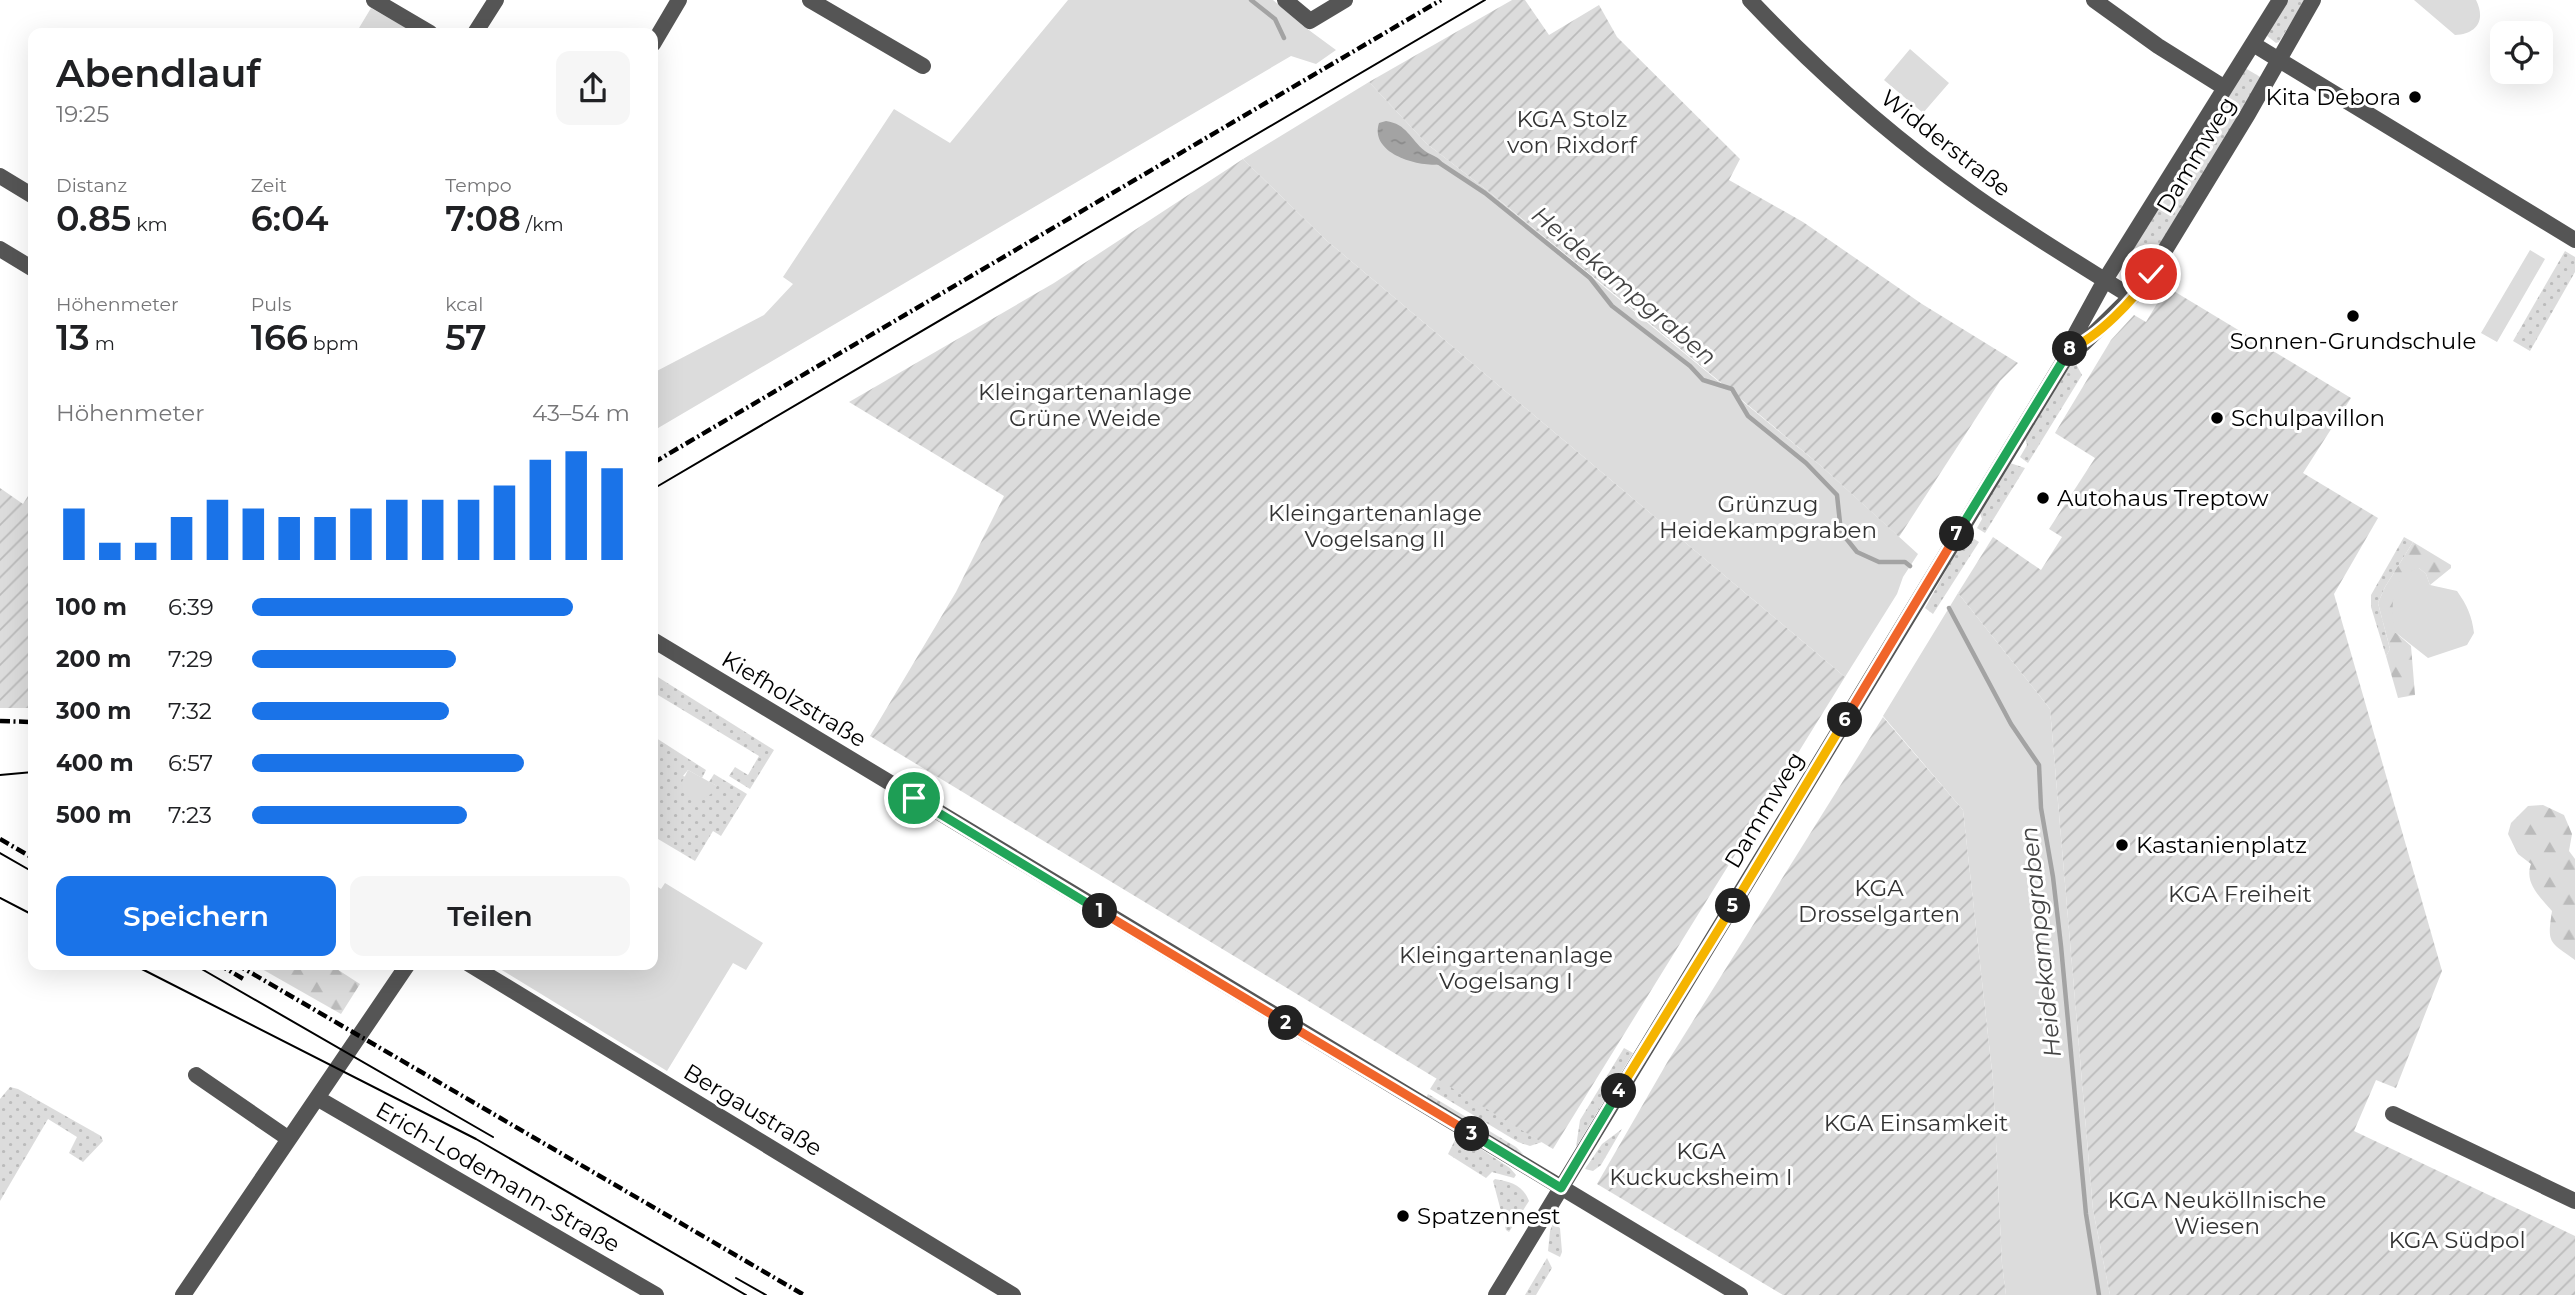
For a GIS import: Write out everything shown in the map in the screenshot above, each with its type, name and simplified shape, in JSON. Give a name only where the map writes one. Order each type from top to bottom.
[{"type":"street","points":[[374,0],[422,28]]},
{"type":"street","points":[[478,28],[496,0]]},
{"type":"street","points":[[658,35],[678,0]]},
{"type":"street","points":[[810,0],[923,66]]},
{"type":"street","points":[[1285,0],[1310,21],[1345,0]]},
{"type":"street","name":"Widderstraße","points":[[1750,0],[1816,66],[1917,152],[2020,227],[2132,297]]},
{"type":"street","points":[[2094,0],[2158,46],[2225,88]]},
{"type":"street","name":"Dammweg","points":[[1496,1295],[2071,349],[2076,333],[2105,280],[2280,0]]},
{"type":"street","name":"Dammweg","points":[[2071,349],[2083,344],[2145,283],[2248,114],[2312,0]]},
{"type":"street","points":[[2253,44],[2575,240]]},
{"type":"street","points":[[0,176],[28,193]]},
{"type":"street","points":[[0,249],[28,266]]},
{"type":"street","name":"Kiefholzstraße","points":[[658,643],[1740,1295]]},
{"type":"street","points":[[183,1295],[404,970]]},
{"type":"street","name":"Bergaustraße","points":[[479,970],[1013,1295]]},
{"type":"street","points":[[196,1075],[289,1139]]},
{"type":"street","name":"Erich-Lodemann-Straße","points":[[317,1098],[656,1295]]},
{"type":"street","points":[[2393,1114],[2575,1201]]},
{"type":"green space","points":[[1068,0],[1273,0],[1336,50],[1316,64],[1291,56],[658,428],[658,370],[764,315],[793,284],[783,277],[894,109],[950,143]]},
{"type":"green space","name":"KGA Stolz von Rixdorf","points":[[1512,0],[1525,0],[1549,35],[1599,5],[1617,37],[1740,159],[1729,180],[1803,222],[1922,304],[2018,363],[2000,381],[1899,537],[1821,466],[1624,302],[1427,144],[1369,82]]},
{"type":"green space","points":[[2287,0],[2305,0],[2276,43],[2266,35]]},
{"type":"green space","points":[[2414,0],[2476,0],[2480,20],[2469,32],[2455,35]]},
{"type":"green space","points":[[371,8],[406,28],[359,28]]},
{"type":"green space","points":[[1910,49],[1949,83],[1923,113],[1884,80]]},
{"type":"green space","points":[[2245,68],[2262,78],[2146,267],[2135,274],[2124,267],[2124,262]]},
{"type":"green space","name":"Grünzug Heidekampgraben","points":[[1369,82],[1427,144],[1488,191],[1821,466],[1918,554],[1903,577],[1897,594],[1845,677],[1326,240],[1243,159]]},
{"type":"green space","points":[[1243,159],[1326,240],[1845,677],[1553,1149],[870,736],[956,592],[1004,496],[849,402],[1054,283]]},
{"type":"green space","points":[[2530,250],[2545,259],[2497,342],[2481,333]]},
{"type":"green space","points":[[2565,251],[2575,257],[2575,272],[2530,351],[2513,341]]},
{"type":"green space","name":"KGA Freiheit","points":[[2167,287],[2351,398],[2303,473],[2378,518],[2334,594],[2442,971],[2396,1088],[2376,1080],[2354,1131],[2575,1236],[2575,1295],[2110,1295],[2093,1210],[2050,709],[1958,593],[1993,537],[2041,570],[2062,537],[2049,529],[2095,458],[2055,433],[2111,340],[2134,315],[2146,322]]},
{"type":"green space","points":[[2072,363],[2076,364],[2082,375],[2028,463],[2020,457],[2027,445],[2025,438]]},
{"type":"green space","points":[[2010,463],[2025,468],[1985,533],[1977,528],[1982,519],[1980,513]]},
{"type":"green space","points":[[0,488],[23,504],[28,496],[28,708],[0,708]]},
{"type":"green space","points":[[1971,537],[1979,542],[1933,614],[1925,608],[1959,547],[1966,545]]},
{"type":"green space","points":[[2404,537],[2413,542],[2378,603],[2390,649],[2386,656],[2371,607],[2371,595]]},
{"type":"green space","points":[[2413,542],[2451,565],[2451,568],[2430,585],[2426,574],[2419,568],[2395,632],[2411,646],[2415,695],[2398,698],[2386,656],[2390,649],[2378,603]]},
{"type":"green space","points":[[2419,568],[2426,574],[2430,585],[2457,591],[2461,596],[2474,633],[2467,645],[2428,658],[2395,632],[2393,603],[2397,586],[2409,572]]},
{"type":"green space","points":[[1958,593],[2050,709],[2093,1210],[2110,1295],[2006,1295],[2002,1264],[1993,1080],[1963,810],[1883,716]]},
{"type":"green space","points":[[658,677],[774,750],[750,789],[729,776],[735,767],[748,775],[759,756],[658,695]]},
{"type":"green space","points":[[1883,717],[1963,810],[1993,1080],[2002,1264],[2006,1295],[1783,1295],[1597,1184],[1668,1061]]},
{"type":"green space","points":[[658,739],[706,770],[702,778],[688,770],[683,776],[717,786],[709,782],[714,774],[747,794],[721,836],[713,831],[695,861],[658,839]]},
{"type":"green space","points":[[688,770],[717,786],[714,792],[703,799],[689,797],[681,784]]},
{"type":"green space","points":[[2543,805],[2564,815],[2572,834],[2569,851],[2575,859],[2575,960],[2552,941],[2552,911],[2531,884],[2531,864],[2518,854],[2508,834],[2511,823],[2528,806]]},
{"type":"green space","points":[[665,883],[763,943],[746,970],[733,963],[667,1071],[502,970],[658,970],[658,887],[661,889]]},
{"type":"green space","points":[[264,970],[338,970],[360,984],[341,1014]]},
{"type":"green space","points":[[1624,1048],[1633,1053],[1576,1147],[1580,1120]]},
{"type":"green space","points":[[1437,1078],[1542,1142],[1530,1146],[1518,1142],[1430,1089]]},
{"type":"green space","points":[[10,1087],[101,1136],[103,1141],[83,1162],[69,1153],[77,1137],[48,1119],[0,1201],[0,1099]]},
{"type":"green space","points":[[1428,1094],[1516,1147],[1523,1154],[1426,1098]]},
{"type":"green space","points":[[1622,1129],[1601,1165],[1593,1171],[1585,1169],[1602,1144]]},
{"type":"green space","points":[[1458,1134],[1510,1168],[1516,1175],[1514,1178],[1492,1172],[1486,1178],[1448,1154]]},
{"type":"green space","points":[[1495,1179],[1516,1185],[1529,1201],[1509,1232],[1506,1230],[1493,1181]]},
{"type":"green space","points":[[1553,1223],[1560,1228],[1560,1257],[1548,1251]]},
{"type":"green space","points":[[1547,1258],[1552,1268],[1536,1295],[1525,1295]]},
{"type":"water","points":[[1386,121],[1399,125],[1425,151],[1443,164],[1422,164],[1389,151],[1378,134],[1379,123]]},
{"type":"waterway","name":"Heidekampgraben","points":[[1251,0],[1275,19],[1284,38]]},
{"type":"waterway","name":"Heidekampgraben","points":[[1438,162],[1485,193],[1590,278],[1612,306],[1690,366],[1703,380],[1732,389],[1748,416],[1806,463],[1837,495],[1841,532],[1857,552],[1879,562],[1905,562],[1910,566]]},
{"type":"waterway","name":"Heidekampgraben","points":[[1949,608],[2011,724],[2039,765],[2041,808],[2061,946],[2086,1214],[2099,1295]]},
{"type":"tram line","points":[[658,486],[1485,0]]},
{"type":"tram line","points":[[0,775],[28,772]]},
{"type":"tram line","points":[[0,853],[28,869]]},
{"type":"tram line","points":[[0,898],[28,912]]},
{"type":"tram line","points":[[144,970],[476,1139],[746,1295]]},
{"type":"tram line","points":[[203,970],[493,1137]]},
{"type":"tram line","points":[[736,1278],[766,1295]]},
{"type":"railway","points":[[658,460],[1441,0]]},
{"type":"railway","points":[[0,721],[28,722]]},
{"type":"railway","points":[[0,839],[28,855]]},
{"type":"railway","points":[[228,970],[245,980]]},
{"type":"railway","points":[[246,970],[804,1295]]},
{"type":"place","name":"Kita Debora","points":[[2415,97]]},
{"type":"place","name":"Sonnen-Grundschule","points":[[2353,316]]},
{"type":"place","name":"Schulpavillon","points":[[2217,418]]},
{"type":"place","name":"Autohaus Treptow","points":[[2043,498]]},
{"type":"place","name":"Kastanienplatz","points":[[2122,845]]},
{"type":"place","name":"Spatzennest","points":[[1403,1216]]},
{"type":"route","points":[[914,798],[1561,1188],[2047,386],[2071,349],[2083,344],[2108,322],[2151,274]]},
{"type":"park label","name":"Kleingartenanlage Grüne Weide","points":[[1085,405]]},
{"type":"park label","name":"Kleingartenanlage Vogelsang II","points":[[1375,526]]},
{"type":"park label","name":"KGA Drosselgarten","points":[[1879,901]]},
{"type":"park label","name":"Kleingartenanlage Vogelsang I","points":[[1506,968]]},
{"type":"park label","name":"KGA Einsamkeit","points":[[1916,1123]]},
{"type":"park label","name":"KGA Kuckucksheim I","points":[[1701,1164]]},
{"type":"park label","name":"KGA Neuköllnische Wiesen","points":[[2217,1213]]},
{"type":"park label","name":"KGA Südpol","points":[[2457,1240]]}]
